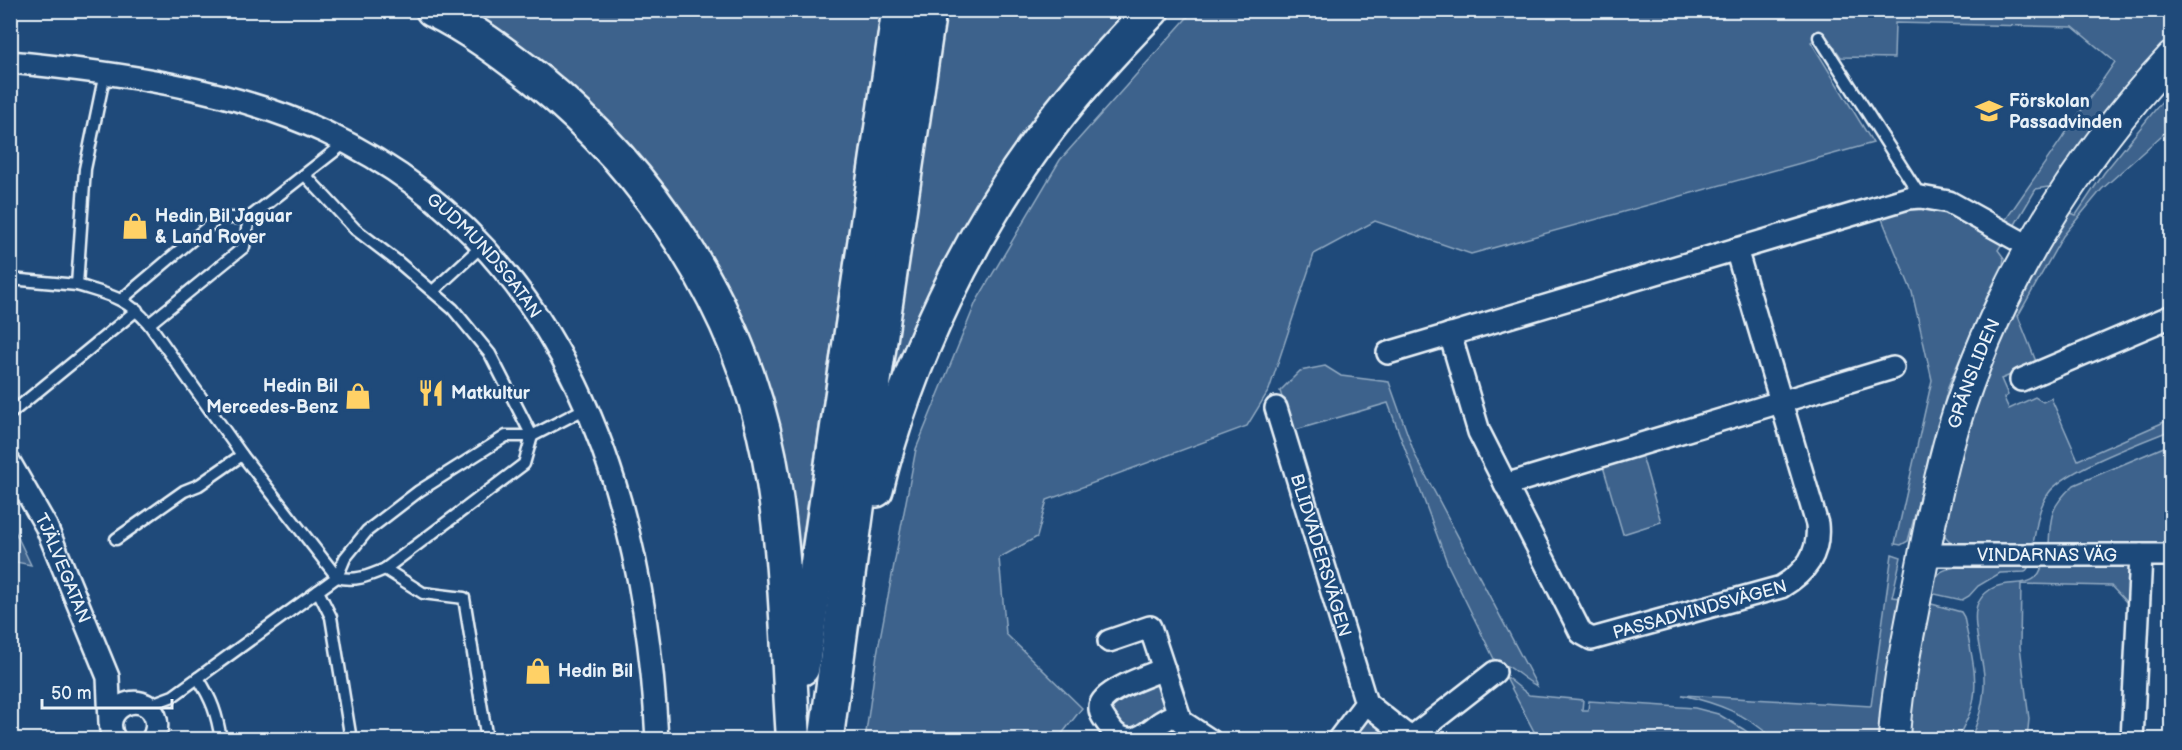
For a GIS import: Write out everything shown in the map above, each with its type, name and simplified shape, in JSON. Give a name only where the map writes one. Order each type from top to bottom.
[{"type":"highway","points":[[433,10],[505,54],[555,95],[605,142],[650,196],[691,255],[721,311],[749,381],[769,455],[780,533],[792,735]]},
{"type":"highway","points":[[792,735],[899,10]]},
{"type":"highway","points":[[826,740],[874,381],[929,10]]},
{"type":"highway","points":[[841,634],[877,484],[904,398],[950,290],[1011,183],[1049,127],[1152,10]]},
{"type":"street","name":"GRÄNSLIDEN","points":[[1894,740],[1903,665],[1935,496],[1965,394],[1997,316],[2032,248],[2068,188],[2103,137],[2141,89],[2172,57]]},
{"type":"street","name":"GUDMUNDSGATAN","points":[[10,62],[105,73],[219,96],[275,112],[324,132],[369,156],[444,209],[483,245],[523,294],[553,338],[588,407],[618,496],[633,558],[650,648],[657,740]]},
{"type":"street","points":[[1388,353],[1896,201],[1921,197],[1949,202],[2032,248]]},
{"type":"street","name":"PASSADVINDSVÄGEN","points":[[1450,334],[1479,432],[1581,633],[1586,637],[1592,639],[1781,587],[1796,578],[1807,566],[1815,551],[1818,533],[1736,249]]},
{"type":"street","points":[[2021,380],[2172,316]]},
{"type":"street","points":[[1505,484],[1893,368]]},
{"type":"street","name":"BLIDVÄDERSVÄGEN","points":[[1276,408],[1366,703]]},
{"type":"street","name":"TJÄLVEGATAN","points":[[10,463],[46,526],[108,677],[112,731]]},
{"type":"street","name":"VINDARNAS VÄG","points":[[1924,555],[2172,555]]},
{"type":"street","points":[[2132,740],[2141,555]]},
{"type":"street","points":[[1109,641],[1150,627],[1181,721],[1210,740]]},
{"type":"street","points":[[1164,669],[1129,683],[1104,698],[1100,705],[1101,712],[1113,732],[1124,739],[1137,738],[1165,719],[1178,714]]},
{"type":"street","points":[[1338,740],[1366,703],[1409,739],[1495,672]]},
{"type":"street","name":"TJÄLVEGATAN","points":[[108,677],[148,717]]},
{"type":"street","name":"TJÄLVEGATAN","points":[[112,731],[112,716],[126,704],[148,717]]},
{"type":"lane","points":[[1819,37],[1921,197]]},
{"type":"lane","points":[[77,285],[85,169],[105,73]]},
{"type":"lane","points":[[122,299],[218,218],[249,218],[345,143]]},
{"type":"lane","points":[[10,279],[77,285],[122,299],[137,310],[242,455],[337,577],[348,580],[368,576],[385,568],[524,464],[532,436],[490,354],[453,309],[355,229],[304,175]]},
{"type":"lane","points":[[149,324],[244,247],[249,218]]},
{"type":"lane","points":[[433,291],[483,245]]},
{"type":"lane","points":[[10,414],[137,310]]},
{"type":"lane","points":[[148,717],[173,696],[337,577],[345,558],[367,531],[419,491],[506,436],[532,436],[588,407]]},
{"type":"lane","points":[[116,539],[184,491],[199,484],[242,455]]},
{"type":"lane","points":[[385,568],[423,593],[464,598],[487,740]]},
{"type":"lane","points":[[318,591],[331,617],[351,740]]},
{"type":"lane","points":[[198,678],[212,700],[217,714],[221,740]]},
{"type":"lane","points":[[148,717],[173,696]]},
{"type":"shaded area","points":[[463,11],[881,11],[800,554],[792,554],[763,384],[608,124],[530,53]]},
{"type":"shaded area","points":[[945,11],[1133,11],[899,380],[891,377]]},
{"type":"shaded area","points":[[1193,11],[2171,11],[2171,42],[2156,58],[2055,190],[2048,187],[2036,189],[2013,228],[2004,222],[2115,62],[2073,27],[1895,23],[1894,58],[1841,57],[1825,34],[1811,42],[1873,143],[1471,254],[1375,221],[1314,254],[1269,390],[1247,426],[1047,500],[1037,537],[999,558],[1006,634],[1082,708],[1058,739],[865,740],[877,654],[916,449],[976,302],[1060,160]]},
{"type":"shaded area","points":[[2171,90],[2171,127],[2102,189],[2063,236],[2018,316],[2037,364],[2001,379],[2008,395],[2004,398],[2009,409],[2035,397],[2043,402],[2051,398],[2078,460],[2171,419],[2171,430],[2086,466],[2056,485],[2042,505],[2033,543],[2025,546],[1988,547],[1951,542],[1940,525],[1977,387],[2066,211],[2076,215],[2104,173]]},
{"type":"shaded area","points":[[1920,206],[1952,211],[2003,242],[1998,250],[2004,258],[1949,384],[1908,541],[1901,545],[1895,544],[1932,380],[1912,292],[1880,214]]},
{"type":"shaded area","points":[[1325,366],[1341,376],[1389,382],[1415,455],[1537,686],[1507,666],[1495,661],[1448,565],[1388,403],[1292,431],[1280,391],[1300,371]]},
{"type":"shaded area","points":[[2171,444],[2171,545],[2049,546],[2053,512],[2066,492],[2074,485]]},
{"type":"shaded area","points":[[1641,452],[1661,522],[1623,534],[1602,463]]},
{"type":"shaded area","points":[[11,523],[31,565],[11,561]]},
{"type":"shaded area","points":[[1892,554],[1901,557],[1892,597],[1902,598],[1883,739],[1773,739],[1742,716],[1682,695],[1871,706]]},
{"type":"shaded area","points":[[2043,563],[2124,563],[2130,568],[2131,607],[2111,586],[2021,584],[2020,646],[2029,719],[2027,739],[1970,740],[1981,709],[1984,692],[1983,668],[1975,619],[1978,603],[1986,592],[1995,587],[2032,580],[2039,574]]},
{"type":"shaded area","points":[[1984,564],[2031,564],[2025,572],[2000,573],[1978,586],[1962,600],[1930,593],[1937,576],[1948,569]]},
{"type":"shaded area","points":[[1928,603],[1961,612],[1964,617],[1973,664],[1974,699],[1957,739],[1903,740]]},
{"type":"shaded area","points":[[1505,676],[1529,695],[1583,700],[1582,710],[1588,710],[1589,701],[1695,708],[1718,714],[1757,739],[1538,739]]},
{"type":"shaded area","points":[[1148,680],[1160,683],[1167,705],[1163,714],[1132,734],[1109,718],[1110,701]]},
{"type":"shaded area","points":[[1367,719],[1382,726],[1390,740],[1345,740],[1358,724]]},
{"type":"place","name":"Förskolan Passadvinden","points":[[1989,111]]},
{"type":"place","name":"Hedin Bil Jaguar & Land Rover","points":[[135,226]]},
{"type":"place","name":"Matkultur","points":[[431,393]]},
{"type":"place","name":"Hedin Bil Mercedes-Benz","points":[[358,396]]},
{"type":"place","name":"Hedin Bil","points":[[538,671]]}]
